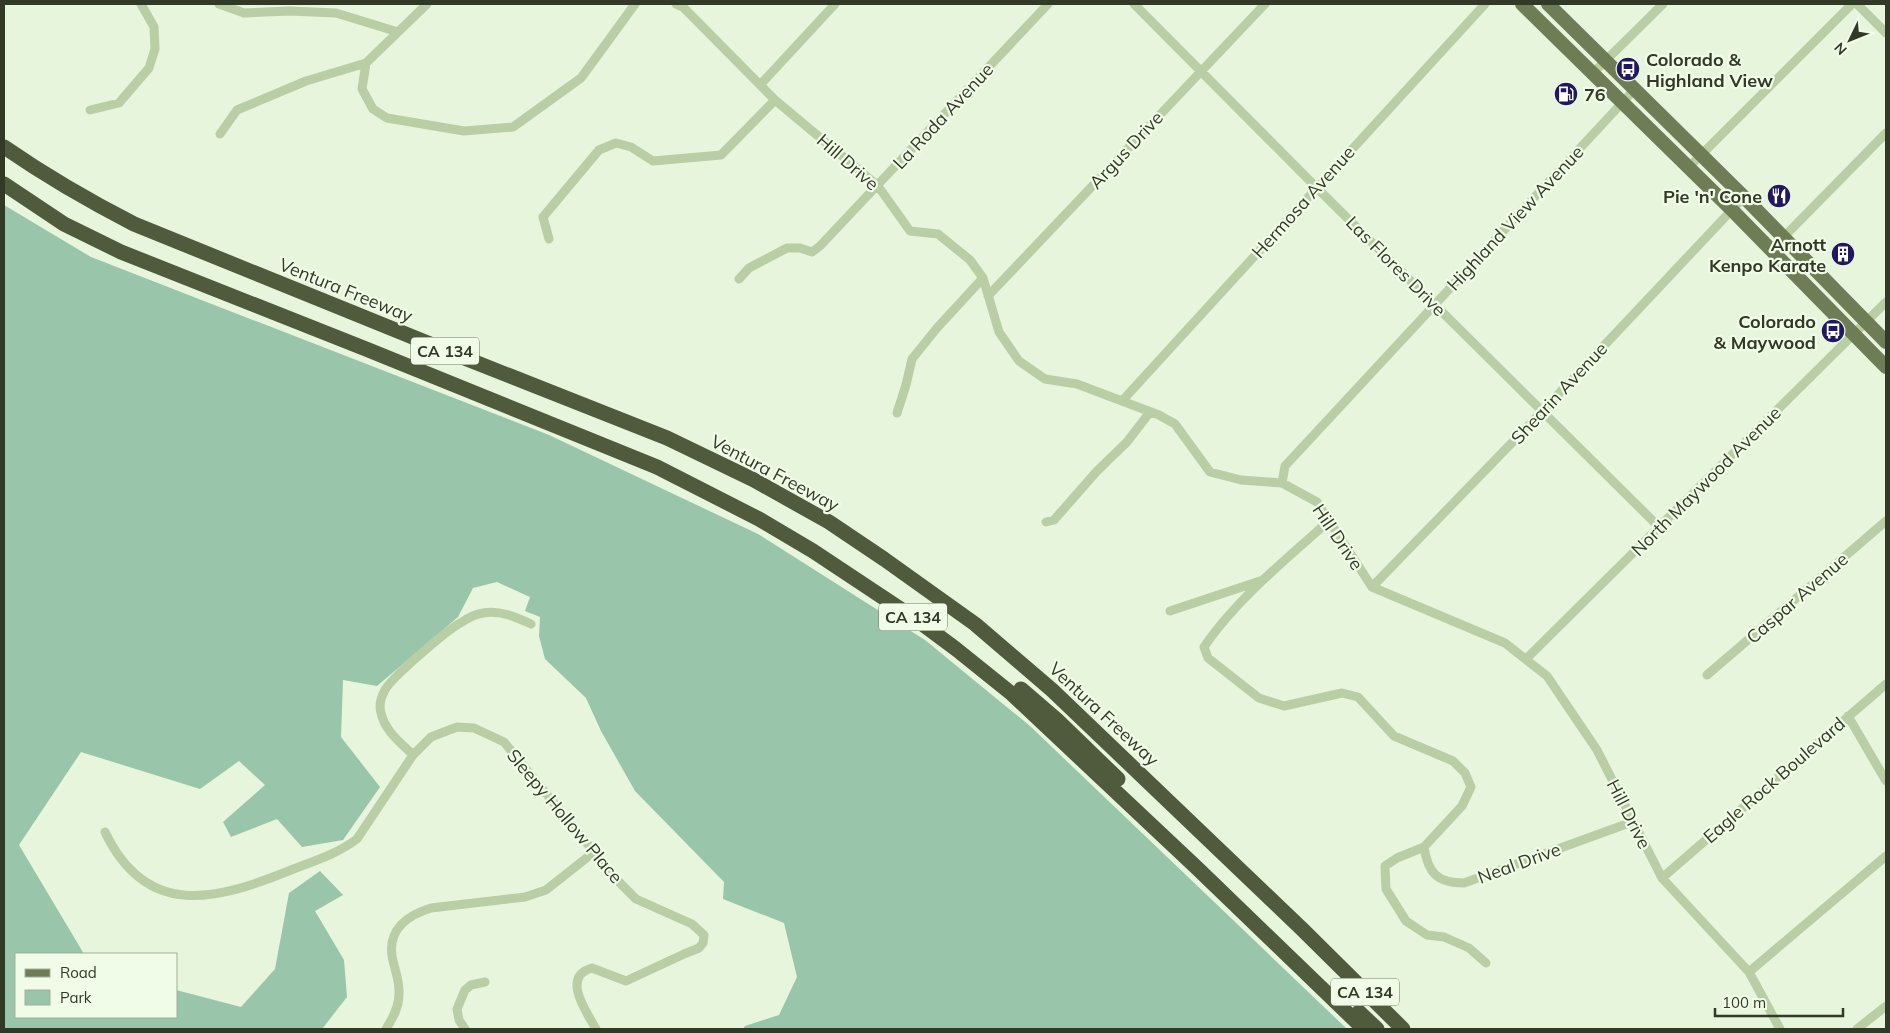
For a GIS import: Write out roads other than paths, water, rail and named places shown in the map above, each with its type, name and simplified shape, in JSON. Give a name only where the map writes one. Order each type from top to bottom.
[{"type":"highway","name":"Ventura Freeway","points":[[4,147],[82,197],[134,224],[667,438],[771,489],[829,522],[975,624],[1052,690],[1403,1029]]},
{"type":"highway","points":[[4,159],[54,192],[121,228],[202,263],[653,442],[693,460],[783,507],[866,557],[884,559]]},
{"type":"highway","name":"CA 134","points":[[4,184],[64,224],[121,252],[657,467],[766,523],[813,551],[903,610],[1012,694],[1111,786],[1364,1029]]},
{"type":"highway","points":[[366,349],[396,353],[620,442],[712,484],[785,522],[880,582],[964,642],[1057,720],[1377,1029]]},
{"type":"highway","points":[[1327,954],[1335,976],[1390,1029]]},
{"type":"main road","points":[[1522,4],[1732,210],[1886,367]]},
{"type":"main road","points":[[1548,4],[1744,197],[1886,342]]},
{"type":"street","points":[[90,110],[119,103],[149,68],[155,48],[154,27],[141,4]]},
{"type":"street","points":[[219,4],[244,13],[289,11],[336,13],[398,32]]},
{"type":"street","points":[[220,134],[237,110],[306,81],[366,63],[427,4]]},
{"type":"street","points":[[366,63],[362,89],[374,109],[387,118],[464,131],[513,127],[581,78],[635,4]]},
{"type":"street","name":"Hill Drive","points":[[676,4],[683,6],[775,100],[878,186],[910,231],[938,234],[970,260],[983,278],[999,332],[1019,361],[1045,379],[1077,384],[1150,412],[1175,424],[1210,472],[1241,480],[1282,483],[1317,502],[1372,587],[1505,643],[1547,676],[1597,750],[1662,878],[1749,972],[1780,1029]]},
{"type":"street","points":[[760,85],[835,4]]},
{"type":"street","name":"La Roda Avenue","points":[[739,279],[749,268],[787,248],[800,248],[812,252],[820,246],[1048,4]]},
{"type":"street","name":"Las Flores Drive","points":[[1134,4],[1659,527]]},
{"type":"street","name":"Argus Drive","points":[[988,296],[1265,4]]},
{"type":"street","name":"Hermosa Avenue","points":[[1122,401],[1485,4]]},
{"type":"street","points":[[1592,74],[1663,4]]},
{"type":"street","points":[[1688,168],[1852,4]]},
{"type":"street","points":[[1857,4],[1886,33]]},
{"type":"street","name":"Highland View Avenue","points":[[1282,483],[1285,466],[1634,90]]},
{"type":"street","points":[[549,239],[543,217],[599,150],[616,142],[631,147],[653,161],[721,155],[775,100]]},
{"type":"street","points":[[1772,250],[1886,133]]},
{"type":"street","name":"Shearin Avenue","points":[[1372,587],[1542,411],[1744,197]]},
{"type":"street","points":[[897,413],[912,359],[937,328],[983,278]]},
{"type":"street","name":"North Maywood Avenue","points":[[1526,659],[1886,302]]},
{"type":"street","points":[[1046,522],[1054,520],[1096,471],[1127,442],[1150,412]]},
{"type":"street","points":[[1329,521],[1263,581],[1212,634],[1204,647],[1208,658],[1259,698],[1284,706],[1342,694],[1358,697],[1394,736],[1410,745],[1453,761],[1465,773],[1470,787],[1462,806],[1424,847],[1397,858],[1385,866],[1386,889],[1406,921],[1427,934],[1444,937],[1469,948],[1486,963]]},
{"type":"street","name":"Caspar Avenue","points":[[1707,675],[1886,521]]},
{"type":"street","points":[[1170,611],[1263,581]]},
{"type":"street","points":[[413,755],[388,730],[381,712],[381,700],[385,690],[393,680],[449,631],[462,622],[482,613],[496,612],[514,616],[532,624]]},
{"type":"street","name":"Eagle Rock Boulevard","points":[[1662,878],[1886,684]]},
{"type":"street","points":[[1848,716],[1886,781]]},
{"type":"street","name":"Sleepy Hollow Place","points":[[105,832],[111,846],[128,868],[151,886],[180,896],[209,895],[224,892],[277,876],[345,848],[356,839],[413,755],[431,737],[457,727],[474,728],[504,742],[594,852],[636,899],[692,924],[704,935],[703,943],[699,948],[626,981],[592,968],[583,972],[577,979],[577,990],[596,1029]]},
{"type":"street","name":"Neal Drive","points":[[1424,847],[1429,868],[1436,876],[1443,881],[1464,882],[1632,822]]},
{"type":"street","points":[[386,1029],[396,1012],[400,993],[392,954],[392,941],[394,934],[406,918],[431,908],[525,898],[538,894],[546,890],[594,852]]},
{"type":"street","points":[[1749,972],[1886,856]]},
{"type":"street","points":[[466,1029],[459,1020],[457,1009],[465,990],[471,985],[485,982]]},
{"type":"street","points":[[1857,1029],[1886,1006]]},
{"type":"place","name":"Colorado & Highland View","points":[[1628,69]]},
{"type":"place","name":"76","points":[[1566,94]]},
{"type":"place","name":"Pie 'n' Cone","points":[[1779,196]]},
{"type":"place","name":"Arnott Kenpo Karate","points":[[1843,254]]},
{"type":"place","name":"Colorado & Maywood","points":[[1833,331]]}]
